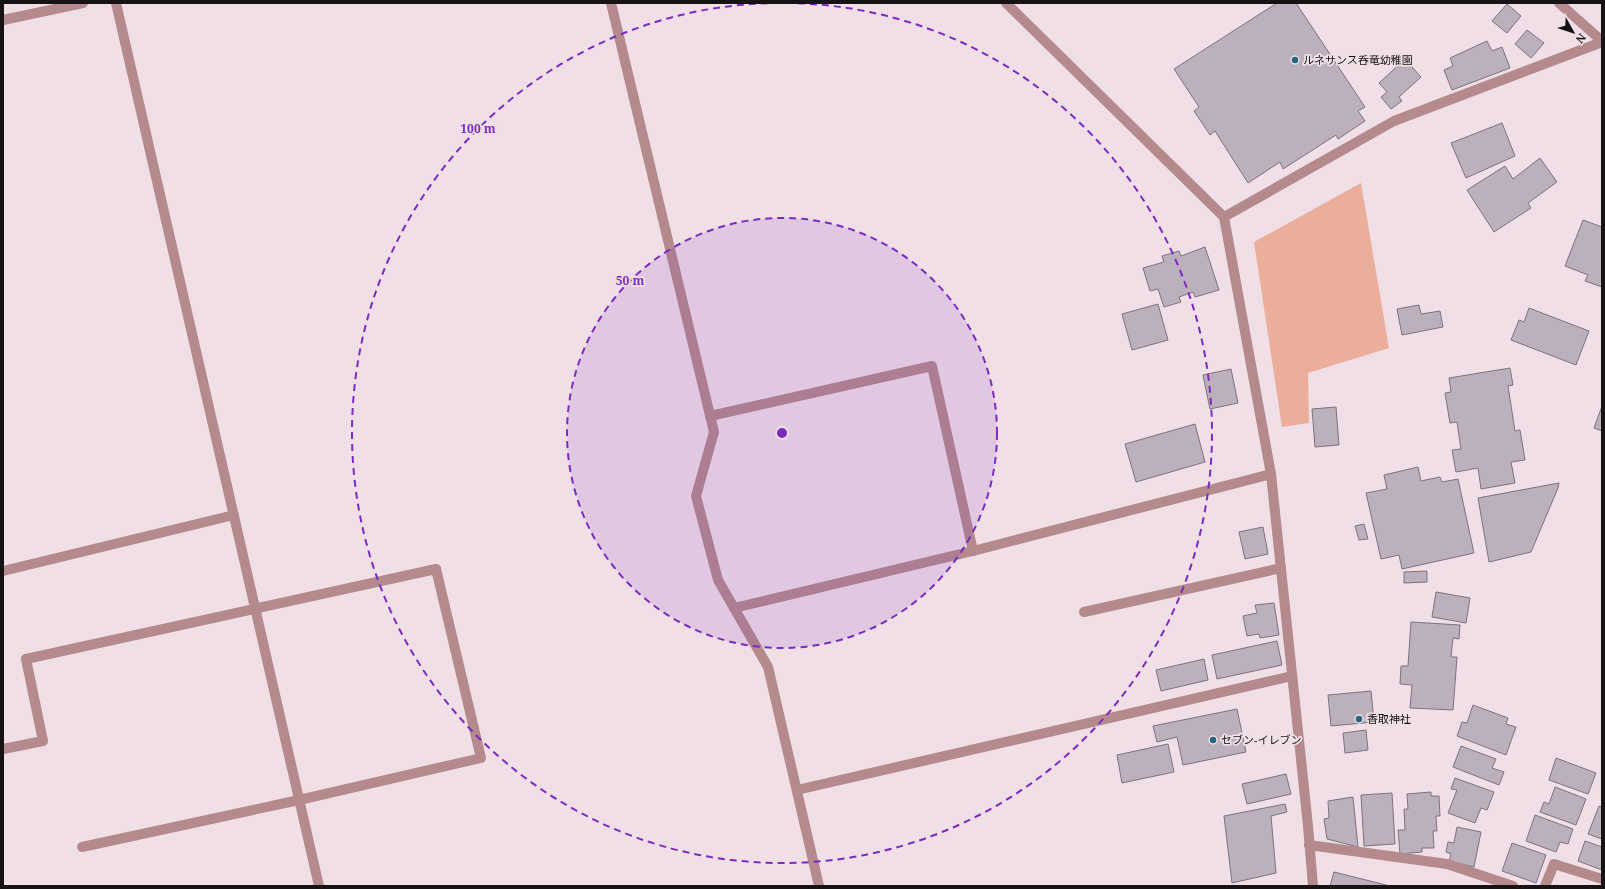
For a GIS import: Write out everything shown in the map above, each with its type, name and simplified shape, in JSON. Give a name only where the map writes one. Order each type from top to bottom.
[{"type":"street","points":[[3,20],[83,3]]},
{"type":"street","points":[[116,3],[319,886]]},
{"type":"street","points":[[611,3],[714,432],[696,496],[718,580],[768,667],[819,886]]},
{"type":"street","points":[[1006,3],[1224,217],[1271,474],[1313,886]]},
{"type":"street","points":[[1224,217],[1394,121],[1602,41],[1559,3]]},
{"type":"street","points":[[710,416],[932,366],[973,551]]},
{"type":"street","points":[[734,608],[973,551],[1271,474]]},
{"type":"street","points":[[3,571],[234,515]]},
{"type":"street","points":[[1084,612],[1281,568]]},
{"type":"street","points":[[3,749],[43,741],[26,658],[436,569],[481,758],[299,800],[82,847]]},
{"type":"street","points":[[797,790],[1292,676]]},
{"type":"street","points":[[1309,845],[1447,864],[1513,886]]},
{"type":"street","points":[[1545,886],[1554,864],[1602,880]]},
{"type":"shaded area","points":[[1361,183],[1389,348],[1308,373],[1309,423],[1282,427],[1254,242]]},
{"type":"building","points":[[1277,3],[1296,3],[1365,107],[1358,111],[1365,121],[1338,139],[1336,135],[1283,169],[1280,162],[1248,183],[1215,131],[1210,135],[1194,111],[1199,107],[1174,69]]},
{"type":"building","points":[[1507,4],[1521,16],[1507,33],[1492,21]]},
{"type":"building","points":[[1527,30],[1544,43],[1531,58],[1515,44]]},
{"type":"building","points":[[1487,41],[1492,51],[1502,47],[1510,68],[1452,90],[1444,70],[1453,66],[1450,58]]},
{"type":"building","points":[[1405,59],[1421,77],[1399,97],[1402,101],[1391,109],[1381,97],[1387,92],[1379,83]]},
{"type":"building","points":[[1502,123],[1515,156],[1466,178],[1451,143]]},
{"type":"building","points":[[1540,158],[1557,182],[1528,203],[1531,208],[1494,232],[1467,190],[1505,166],[1513,179]]},
{"type":"building","points":[[1583,220],[1602,227],[1602,287],[1585,281],[1588,275],[1565,266]]},
{"type":"building","points":[[1205,247],[1219,290],[1195,297],[1193,292],[1179,297],[1181,302],[1164,307],[1158,289],[1150,291],[1143,268],[1164,262],[1162,256],[1179,251],[1181,256]]},
{"type":"building","points":[[1158,304],[1168,340],[1132,350],[1122,314]]},
{"type":"building","points":[[1419,305],[1421,314],[1440,311],[1443,327],[1402,335],[1397,309]]},
{"type":"building","points":[[1529,308],[1589,331],[1576,365],[1511,340],[1519,320],[1524,322]]},
{"type":"building","points":[[1510,368],[1513,385],[1508,386],[1515,431],[1520,430],[1525,460],[1511,462],[1515,483],[1481,489],[1478,468],[1456,472],[1452,450],[1461,449],[1457,422],[1450,423],[1445,393],[1451,392],[1449,378]]},
{"type":"building","points":[[1231,369],[1238,403],[1210,409],[1203,375]]},
{"type":"building","points":[[1602,406],[1602,431],[1594,428]]},
{"type":"building","points":[[1336,407],[1339,445],[1315,447],[1312,409]]},
{"type":"building","points":[[1195,424],[1205,462],[1136,482],[1125,444]]},
{"type":"building","points":[[1418,467],[1421,481],[1440,477],[1442,482],[1458,479],[1474,553],[1402,569],[1399,555],[1381,559],[1366,493],[1387,489],[1384,475]]},
{"type":"building","points":[[1559,483],[1531,552],[1489,562],[1478,498]]},
{"type":"building","points":[[1364,524],[1368,539],[1359,540],[1355,526]]},
{"type":"building","points":[[1263,527],[1268,554],[1245,559],[1239,532]]},
{"type":"building","points":[[1427,571],[1427,582],[1404,583],[1404,572]]},
{"type":"building","points":[[1436,592],[1470,598],[1466,623],[1432,617]]},
{"type":"building","points":[[1274,603],[1279,635],[1260,638],[1259,634],[1247,636],[1243,616],[1257,613],[1255,605]]},
{"type":"building","points":[[1411,622],[1460,625],[1459,639],[1453,638],[1451,657],[1457,657],[1453,710],[1410,708],[1412,685],[1400,684],[1401,666],[1408,666]]},
{"type":"building","points":[[1277,641],[1282,665],[1217,679],[1212,655]]},
{"type":"building","points":[[1204,659],[1208,680],[1161,691],[1156,670]]},
{"type":"building","points":[[1371,691],[1374,722],[1331,726],[1328,695]]},
{"type":"building","points":[[1473,705],[1508,718],[1506,724],[1516,727],[1506,755],[1457,736],[1462,722],[1467,723]]},
{"type":"building","points":[[1237,709],[1246,752],[1183,765],[1177,737],[1157,742],[1153,726]]},
{"type":"building","points":[[1366,730],[1368,750],[1345,753],[1343,733]]},
{"type":"building","points":[[1168,744],[1174,772],[1122,783],[1117,755]]},
{"type":"building","points":[[1461,746],[1496,759],[1492,768],[1504,772],[1499,785],[1453,767]]},
{"type":"building","points":[[1556,758],[1596,773],[1588,794],[1549,780]]},
{"type":"building","points":[[1286,774],[1291,794],[1247,804],[1242,784]]},
{"type":"building","points":[[1455,778],[1494,792],[1487,810],[1481,808],[1475,823],[1448,813],[1457,790],[1451,789]]},
{"type":"building","points":[[1555,787],[1586,799],[1576,825],[1540,812],[1544,802],[1549,804]]},
{"type":"building","points":[[1431,792],[1431,796],[1439,796],[1440,816],[1436,816],[1437,831],[1433,831],[1434,848],[1422,848],[1422,852],[1400,854],[1398,830],[1405,830],[1404,809],[1408,809],[1407,794]]},
{"type":"building","points":[[1392,793],[1395,844],[1364,846],[1361,795]]},
{"type":"building","points":[[1353,797],[1358,847],[1327,839],[1324,819],[1329,818],[1328,801]]},
{"type":"building","points":[[1285,804],[1287,812],[1271,816],[1276,873],[1232,883],[1224,816]]},
{"type":"building","points":[[1599,806],[1602,807],[1602,839],[1588,834]]},
{"type":"building","points":[[1535,815],[1573,829],[1568,844],[1560,842],[1556,852],[1526,841]]},
{"type":"building","points":[[1457,827],[1481,832],[1474,867],[1449,861],[1451,854],[1446,852],[1448,842],[1454,843]]},
{"type":"building","points":[[1585,841],[1602,847],[1602,870],[1578,861]]},
{"type":"building","points":[[1512,843],[1546,855],[1536,883],[1502,871]]},
{"type":"building","points":[[1334,872],[1390,886],[1330,886]]},
{"type":"place","name":"ルネサンス呑竜幼稚園","points":[[1295,60]]},
{"type":"place","name":"香取神社","points":[[1359,719]]},
{"type":"place","name":"セブン-イレブン","points":[[1213,740]]}]
